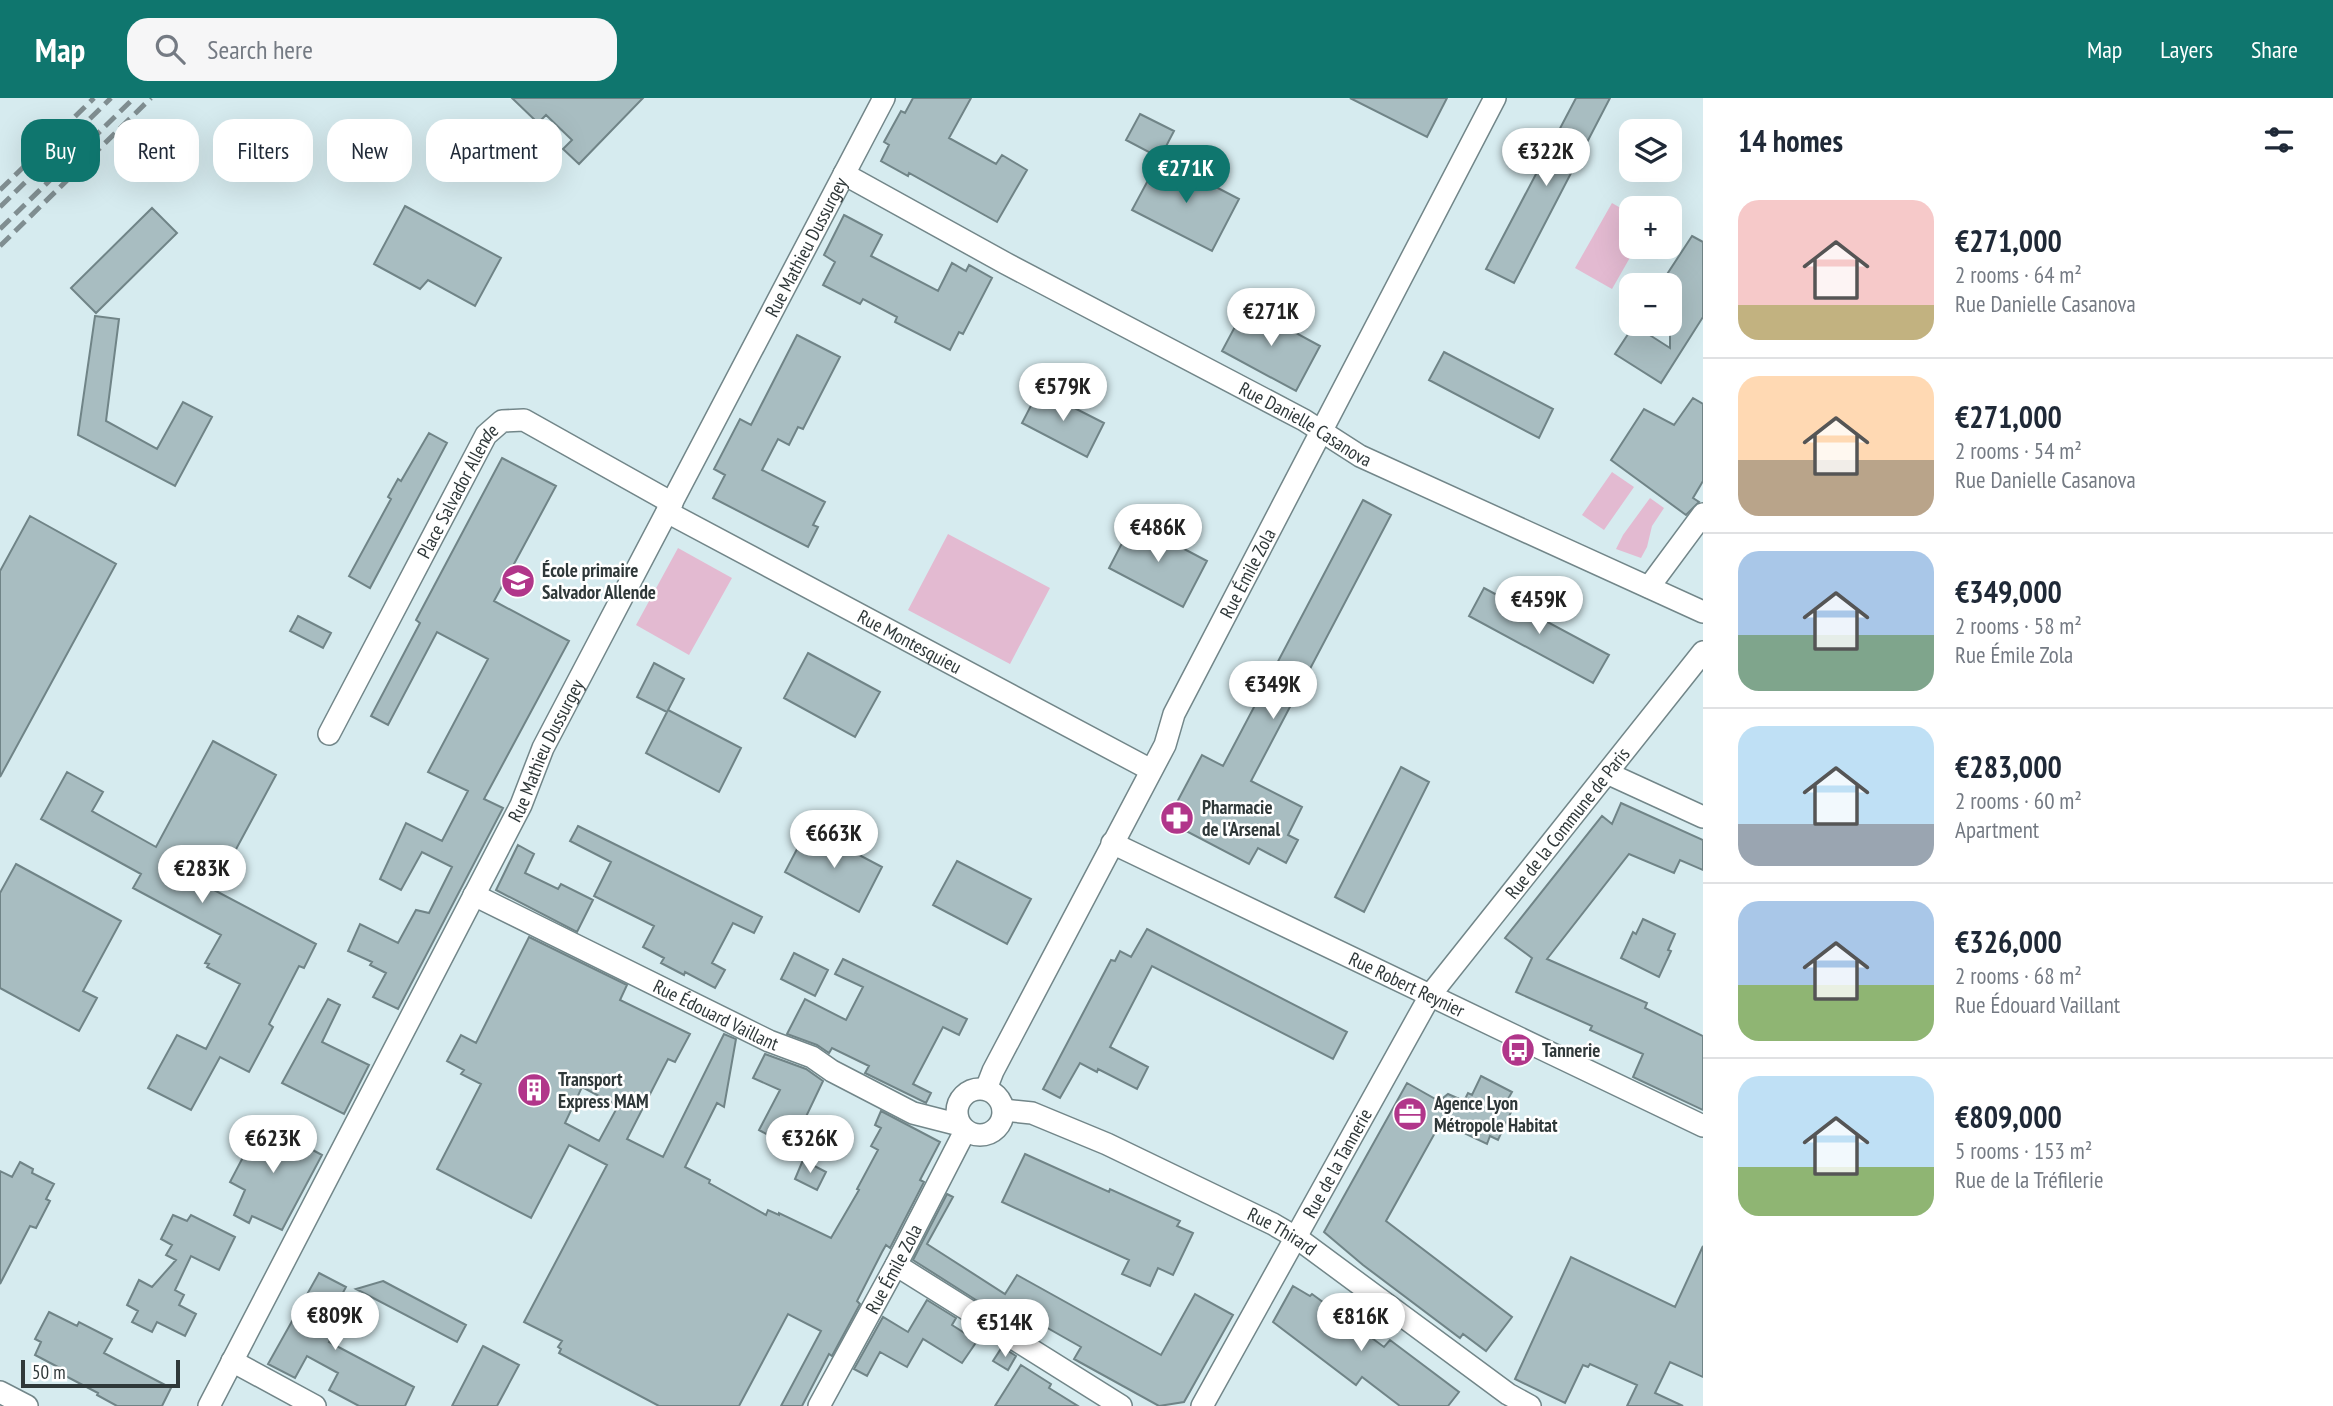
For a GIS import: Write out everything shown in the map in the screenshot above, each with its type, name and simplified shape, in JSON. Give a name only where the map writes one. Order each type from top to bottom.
[{"type":"street","name":"Rue Mathieu Dussurgey","points":[[209,1406],[522,805],[543,748],[884,98]]},
{"type":"street","name":"Rue Émile Zola","points":[[819,1406],[896,1265],[963,1128],[956,1115],[958,1103],[964,1094],[975,1089],[986,1089],[1165,745],[1174,714],[1495,98]]},
{"type":"street","name":"Rue Danielle Casanova","points":[[844,174],[1321,431],[1360,456],[1703,612]]},
{"type":"street","name":"Place Salvador Allende","points":[[329,734],[486,435],[502,421],[524,420],[670,507]]},
{"type":"street","name":"Rue Montesquieu","points":[[670,507],[1151,769]]},
{"type":"street","points":[[1648,587],[1703,514]]},
{"type":"street","name":"Rue de la Commune de Paris","points":[[1431,994],[1703,652]]},
{"type":"street","points":[[1607,773],[1703,817]]},
{"type":"street","name":"Rue Robert Reynier","points":[[1112,843],[1703,1126]]},
{"type":"street","name":"Rue Édouard Vaillant","points":[[474,895],[769,1041],[812,1057],[832,1071],[913,1113],[963,1128]]},
{"type":"street","name":"Rue de la Tannerie","points":[[1202,1406],[1431,994]]},
{"type":"street","points":[[963,1128],[975,1135],[986,1135],[996,1130],[1002,1120],[1000,1100],[995,1093],[986,1089]]},
{"type":"street","name":"Rue Thirard","points":[[1003,1110],[1032,1113],[1107,1144],[1297,1238],[1507,1394],[1531,1406]]},
{"type":"street","points":[[896,1265],[1121,1406]]},
{"type":"street","points":[[232,1362],[314,1406]]},
{"type":"street","points":[[0,1392],[27,1406]]},
{"type":"shaded area","points":[[1612,203],[1619,207],[1619,259],[1629,259],[1612,289],[1575,268]]},
{"type":"shaded area","points":[[1612,472],[1634,487],[1604,530],[1582,515]]},
{"type":"shaded area","points":[[1650,498],[1664,508],[1652,526],[1641,558],[1616,549],[1623,535]]},
{"type":"shaded area","points":[[948,534],[1050,588],[1010,664],[908,610]]},
{"type":"shaded area","points":[[678,548],[732,578],[689,655],[636,625]]},
{"type":"building","points":[[512,98],[643,98],[579,164],[563,149],[572,140],[562,130],[562,119],[550,119],[546,115],[542,119],[534,119]]},
{"type":"building","points":[[913,98],[971,98],[949,138],[996,164],[1002,155],[1027,170],[997,222],[909,173],[908,176],[881,161],[889,145],[884,142],[901,111],[905,113]]},
{"type":"building","points":[[1350,98],[1447,98],[1427,137]]},
{"type":"building","points":[[1576,98],[1610,98],[1514,283],[1486,269]]},
{"type":"building","points":[[1140,114],[1174,131],[1160,158],[1126,140]]},
{"type":"building","points":[[1160,158],[1239,199],[1212,251],[1132,210]]},
{"type":"building","points":[[405,206],[501,258],[475,306],[428,280],[420,289],[374,264]]},
{"type":"building","points":[[152,208],[177,233],[96,313],[71,288]]},
{"type":"building","points":[[844,215],[882,235],[871,256],[938,291],[952,263],[966,271],[969,265],[992,278],[963,334],[959,332],[950,350],[895,322],[897,317],[863,299],[860,304],[823,285],[835,262],[824,255]]},
{"type":"building","points":[[1692,236],[1703,242],[1703,317],[1661,383],[1615,354],[1627,336],[1651,336],[1670,348],[1670,336],[1682,336],[1682,273],[1668,273],[1677,259],[1682,259],[1682,251]]},
{"type":"building","points":[[1246,306],[1320,346],[1296,391],[1222,351]]},
{"type":"building","points":[[95,316],[119,319],[106,421],[157,449],[183,402],[212,417],[175,486],[78,435]]},
{"type":"building","points":[[797,335],[840,357],[803,429],[798,427],[789,445],[778,439],[762,470],[825,502],[813,525],[818,527],[808,547],[713,498],[725,475],[714,469],[740,419],[751,425]]},
{"type":"building","points":[[1444,352],[1553,409],[1539,438],[1429,380]]},
{"type":"building","points":[[1039,390],[1104,423],[1087,457],[1022,423]]},
{"type":"building","points":[[1693,398],[1703,404],[1703,481],[1693,498],[1699,502],[1686,515],[1611,460],[1644,409],[1674,425]]},
{"type":"building","points":[[429,433],[447,443],[370,588],[349,576],[391,499],[388,497],[398,479],[401,481]]},
{"type":"building","points":[[502,458],[556,486],[494,601],[569,641],[484,799],[503,808],[398,1009],[373,997],[386,973],[370,965],[372,962],[348,951],[360,924],[398,943],[416,910],[429,913],[452,867],[422,852],[401,890],[380,879],[406,823],[442,841],[468,791],[428,772],[488,659],[437,632],[388,725],[371,716],[420,623],[416,620]]},
{"type":"building","points":[[1363,500],[1391,515],[1251,781],[1302,807],[1288,835],[1298,840],[1286,863],[1258,848],[1249,864],[1167,821],[1202,755],[1223,766]]},
{"type":"building","points":[[30,516],[116,564],[0,777],[0,571]]},
{"type":"building","points":[[1133,522],[1207,561],[1183,607],[1109,568]]},
{"type":"building","points":[[1484,588],[1609,655],[1593,683],[1469,616]]},
{"type":"building","points":[[298,616],[331,633],[323,648],[290,631]]},
{"type":"building","points":[[808,653],[880,692],[855,737],[784,698]]},
{"type":"building","points":[[654,663],[684,679],[668,710],[741,748],[719,792],[646,753],[667,712],[637,697]]},
{"type":"building","points":[[213,741],[276,775],[214,890],[316,944],[304,968],[299,966],[269,1024],[273,1027],[249,1072],[220,1057],[191,1110],[148,1088],[177,1035],[206,1049],[240,984],[207,967],[209,964],[205,963],[221,935],[133,888],[141,874],[41,819],[67,772],[103,792],[92,811],[156,847]]},
{"type":"building","points":[[1401,767],[1429,782],[1364,912],[1335,897]]},
{"type":"building","points":[[1621,803],[1703,840],[1703,870],[1680,860],[1674,873],[1629,854],[1547,959],[1647,1003],[1645,1008],[1703,1036],[1703,1110],[1633,1077],[1643,1054],[1590,1030],[1592,1026],[1516,992],[1532,958],[1505,938],[1602,816],[1612,824]]},
{"type":"building","points":[[578,826],[762,917],[754,933],[733,923],[712,963],[725,970],[715,988],[661,963],[664,958],[643,947],[654,926],[594,896],[611,862],[570,841]]},
{"type":"building","points":[[808,828],[882,867],[859,912],[785,872]]},
{"type":"building","points":[[518,845],[534,854],[525,873],[558,889],[561,884],[593,900],[577,932],[496,890]]},
{"type":"building","points":[[957,861],[1031,899],[1007,944],[933,905]]},
{"type":"building","points":[[16,864],[121,921],[83,991],[97,998],[79,1031],[0,988],[0,893]]},
{"type":"building","points":[[1643,919],[1675,934],[1668,950],[1671,951],[1659,977],[1621,958],[1633,932],[1636,934]]},
{"type":"building","points":[[1147,929],[1347,1032],[1333,1059],[1152,966],[1110,1047],[1148,1067],[1137,1089],[1080,1063],[1060,1098],[1043,1089],[1111,960],[1115,961],[1120,951],[1131,957]]},
{"type":"building","points":[[529,937],[627,985],[620,1000],[690,1034],[675,1062],[668,1059],[627,1139],[663,1157],[724,1034],[736,1039],[724,1107],[717,1103],[685,1167],[766,1215],[768,1210],[779,1213],[831,1238],[878,1150],[871,1146],[881,1128],[875,1125],[881,1111],[940,1142],[920,1180],[924,1182],[890,1248],[886,1245],[882,1252],[857,1301],[860,1304],[832,1356],[829,1354],[802,1406],[781,1406],[821,1331],[788,1314],[739,1406],[659,1406],[559,1353],[561,1349],[558,1347],[562,1341],[524,1322],[607,1165],[569,1145],[531,1218],[437,1169],[481,1084],[461,1074],[464,1070],[447,1061],[461,1035],[476,1043]],"holes":[[[582,1087],[618,1106],[599,1141],[565,1123]]]},
{"type":"building","points":[[794,953],[828,970],[815,996],[781,979]]},
{"type":"building","points":[[843,959],[967,1019],[959,1035],[943,1027],[913,1084],[931,1093],[926,1103],[865,1073],[869,1066],[832,1048],[829,1053],[817,1045],[787,1034],[805,999],[846,1020],[863,987],[835,974]]},
{"type":"building","points":[[328,999],[340,1005],[322,1042],[369,1065],[344,1114],[282,1083]]},
{"type":"building","points":[[765,1054],[806,1069],[823,1081],[802,1125],[816,1132],[804,1159],[787,1151],[790,1147],[759,1130],[780,1090],[753,1078]]},
{"type":"building","points":[[1481,1076],[1512,1092],[1504,1106],[1512,1110],[1498,1140],[1490,1136],[1487,1144],[1441,1122],[1386,1221],[1512,1317],[1486,1351],[1463,1334],[1460,1338],[1324,1232],[1407,1083],[1439,1101],[1448,1094],[1464,1101],[1468,1093],[1472,1095]]},
{"type":"building","points":[[264,1117],[297,1135],[294,1140],[322,1155],[282,1230],[252,1216],[249,1223],[234,1215],[245,1190],[230,1182]]},
{"type":"building","points":[[1025,1154],[1180,1221],[1177,1226],[1193,1233],[1173,1275],[1158,1268],[1150,1286],[1122,1274],[1129,1260],[1002,1202]]},
{"type":"building","points":[[803,1160],[826,1172],[817,1190],[795,1179]]},
{"type":"building","points":[[20,1162],[33,1169],[32,1173],[54,1184],[46,1199],[50,1201],[36,1228],[30,1226],[0,1284],[0,1171],[12,1177]]},
{"type":"building","points":[[947,1194],[953,1197],[927,1244],[1005,1294],[1017,1275],[1161,1355],[1195,1294],[1233,1315],[1184,1402],[1159,1406],[1074,1359],[1081,1347],[1005,1304],[998,1314],[913,1260]]},
{"type":"building","points":[[173,1215],[187,1221],[191,1215],[235,1237],[219,1270],[191,1256],[175,1290],[184,1295],[179,1305],[196,1314],[185,1336],[157,1322],[152,1332],[132,1322],[138,1311],[127,1305],[139,1280],[152,1287],[176,1260],[166,1255],[172,1245],[161,1239]]},
{"type":"building","points":[[1703,1246],[1703,1377],[1670,1362],[1655,1393],[1683,1406],[1627,1406],[1637,1385],[1590,1364],[1588,1367],[1583,1365],[1565,1403],[1515,1379],[1571,1257],[1675,1307]]},
{"type":"building","points":[[319,1273],[346,1287],[330,1317],[339,1322],[329,1342],[414,1387],[405,1406],[359,1406],[329,1390],[338,1373],[307,1356],[295,1378],[268,1364]]},
{"type":"building","points":[[383,1281],[466,1325],[457,1342],[356,1289]]},
{"type":"building","points":[[1293,1286],[1310,1296],[1312,1294],[1384,1347],[1390,1340],[1459,1392],[1448,1406],[1400,1406],[1362,1377],[1356,1385],[1273,1322]]},
{"type":"building","points":[[927,1300],[956,1318],[952,1325],[977,1341],[962,1363],[923,1339],[907,1367],[880,1352],[867,1376],[854,1369],[883,1317],[908,1332]]},
{"type":"building","points":[[49,1312],[77,1326],[79,1322],[112,1339],[104,1353],[171,1388],[162,1406],[117,1406],[56,1371],[58,1367],[35,1355],[41,1342],[35,1339]]},
{"type":"building","points":[[483,1346],[519,1365],[497,1406],[452,1406]]},
{"type":"building","points":[[1002,1347],[1016,1356],[1008,1370],[993,1361]]},
{"type":"building","points":[[1021,1365],[1051,1384],[1049,1388],[1078,1406],[995,1406]]},
{"type":"railway","points":[[0,190],[94,98]]},
{"type":"railway","points":[[0,207],[111,98]]},
{"type":"railway","points":[[0,229],[134,98]]},
{"type":"railway","points":[[0,246],[151,98]]},
{"type":"place","name":"École primaire Salvador Allende","points":[[518,581]]},
{"type":"place","name":"Pharmacie de l'Arsenal","points":[[1177,818]]},
{"type":"place","name":"Tannerie","points":[[1518,1050]]},
{"type":"place","name":"Transport Express MAM","points":[[534,1090]]},
{"type":"place","name":"Agence Lyon Métropole Habitat","points":[[1410,1114]]}]
